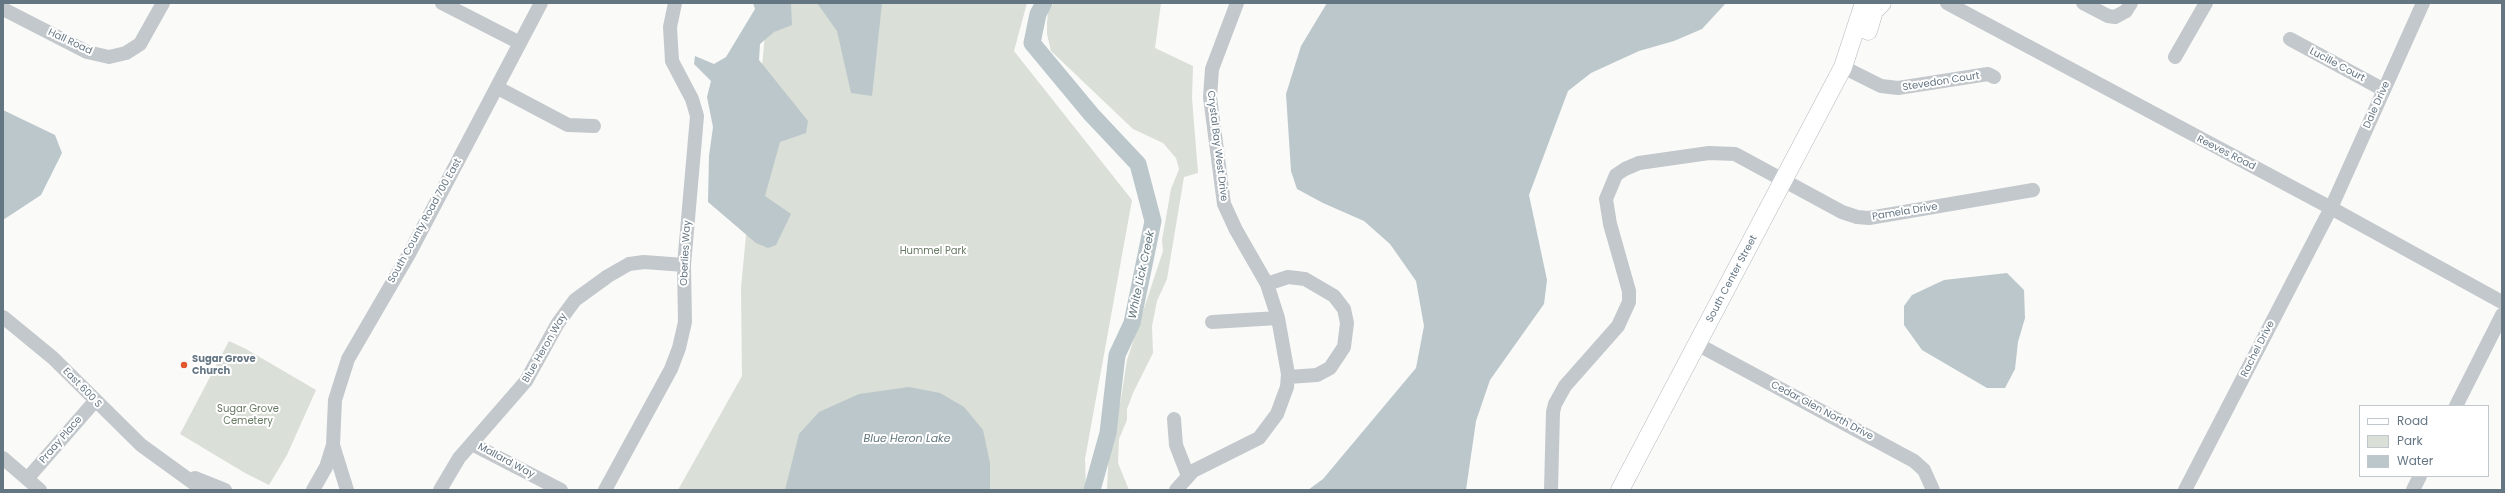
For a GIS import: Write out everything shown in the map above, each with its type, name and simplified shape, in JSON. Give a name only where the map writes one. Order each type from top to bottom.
[{"type":"main road","name":"South Center Street","points":[[1622,489],[1843,67],[1864,3]]},
{"type":"main road","name":"South Center Street","points":[[1843,67],[1857,54],[1866,37],[1874,11],[1882,3]]},
{"type":"street","name":"Hall Road","points":[[3,9],[87,52],[109,57],[126,53],[140,44],[163,3]]},
{"type":"street","points":[[442,3],[520,43]]},
{"type":"street","name":"South County Road 700 East","points":[[313,490],[326,468],[333,445],[335,400],[348,359],[409,254],[498,88],[541,3]]},
{"type":"street","name":"Oberlies Way","points":[[605,490],[671,369],[680,348],[685,322],[684,264],[697,116],[692,99],[672,61],[670,27],[674,3]]},
{"type":"street","name":"Crystal Bay West Drive","points":[[1176,490],[1193,471],[1258,438],[1277,414],[1287,387],[1288,377],[1278,318],[1267,284],[1236,230],[1224,204],[1210,97],[1212,69],[1237,3]]},
{"type":"street","points":[[2083,3],[2108,16],[2121,15],[2131,3]]},
{"type":"street","points":[[2175,57],[2206,3]]},
{"type":"street","name":"Dale Drive","points":[[2331,208],[2423,3]]},
{"type":"street","name":"Reeves Road","points":[[1945,4],[2331,208],[2502,302]]},
{"type":"street","name":"Lucille Court","points":[[2290,40],[2384,90]]},
{"type":"street","name":"Stevedon Court","points":[[1843,67],[1881,86],[1898,88],[1988,74],[1994,77]]},
{"type":"street","points":[[498,88],[568,125],[594,126]]},
{"type":"street","name":"Pamela Drive","points":[[1551,490],[1553,412],[1556,404],[1565,386],[1618,326],[1629,302],[1629,291],[1607,210],[1606,199],[1616,175],[1639,163],[1721,152],[1735,154],[1849,215],[1869,218],[2033,190]]},
{"type":"street","name":"Rachel Drive","points":[[2185,490],[2331,208]]},
{"type":"street","name":"Blue Heron Way","points":[[440,490],[459,458],[526,381],[558,323],[574,300],[608,276],[629,264],[644,262],[684,264]]},
{"type":"street","points":[[1267,284],[1288,277],[1305,279],[1334,296],[1344,309],[1347,322],[1344,347],[1330,368],[1317,375],[1288,377]]},
{"type":"street","points":[[2457,405],[2502,315]]},
{"type":"street","name":"East 600 S","points":[[3,317],[36,342],[140,445],[161,460]]},
{"type":"street","points":[[1212,322],[1278,318]]},
{"type":"street","name":"Cedar Glen North Drive","points":[[1697,344],[1914,461],[1924,470],[1933,490]]},
{"type":"street","name":"Praay Place","points":[[27,479],[95,401]]},
{"type":"street","points":[[1174,419],[1176,445],[1188,476]]},
{"type":"street","name":"Mallard Way","points":[[472,444],[561,490]]},
{"type":"street","name":"South County Road 700 East","points":[[333,445],[347,490]]},
{"type":"street","points":[[3,458],[40,490]]},
{"type":"street","points":[[161,460],[203,490]]},
{"type":"street","points":[[161,460],[225,490]]},
{"type":"street","points":[[2413,490],[2420,477]]},
{"type":"green space","name":"Hummel Park","points":[[768,3],[1027,3],[1014,51],[1132,200],[1085,459],[1086,490],[678,490],[742,376],[741,288]]},
{"type":"green space","points":[[1054,3],[1161,3],[1155,48],[1193,66],[1192,98],[1198,173],[1184,177],[1167,279],[1157,301],[1152,326],[1153,353],[1133,393],[1127,409],[1127,420],[1119,439],[1118,463],[1129,490],[1107,490],[1109,448],[1121,399],[1127,360],[1163,251],[1162,240],[1171,189],[1179,169],[1176,158],[1163,143],[1133,129],[1051,51],[1047,34],[1047,23],[1048,13]]},
{"type":"green space","name":"Sugar Grove Cemetery","points":[[229,341],[246,349],[316,390],[287,455],[269,485],[245,473],[180,434]]},
{"type":"water","points":[[753,3],[791,3],[792,25],[774,32],[760,44],[759,60],[808,121],[806,133],[780,142],[765,196],[791,214],[776,245],[768,248],[756,243],[708,202],[709,156],[713,127],[707,97],[711,81],[694,64],[695,56],[714,64],[726,57],[755,9]]},
{"type":"water","points":[[817,3],[882,3],[872,96],[851,93],[837,31]]},
{"type":"water","points":[[1327,3],[1726,3],[1702,29],[1674,41],[1639,51],[1591,73],[1568,91],[1529,195],[1547,280],[1544,304],[1490,380],[1476,421],[1466,490],[1308,490],[1323,479],[1416,368],[1424,326],[1416,281],[1390,244],[1364,221],[1323,203],[1297,189],[1291,171],[1286,94],[1301,46]]},
{"type":"water","points":[[3,110],[55,135],[62,153],[41,195],[3,220]]},
{"type":"water","points":[[2007,273],[2024,290],[2025,318],[2018,342],[2015,369],[2005,388],[1987,388],[1922,350],[1904,325],[1904,306],[1912,295],[1944,280]]},
{"type":"water","name":"Blue Heron Lake","points":[[909,387],[940,393],[964,407],[983,430],[990,463],[990,490],[785,490],[799,434],[819,412],[859,394]]},
{"type":"waterway","name":"White Lick Creek","points":[[1044,3],[1038,14],[1032,43],[1091,114],[1138,164],[1153,221],[1132,323],[1117,355],[1108,433],[1092,490]]},
{"type":"place","name":"Sugar Grove Church","points":[[184,365]]}]
